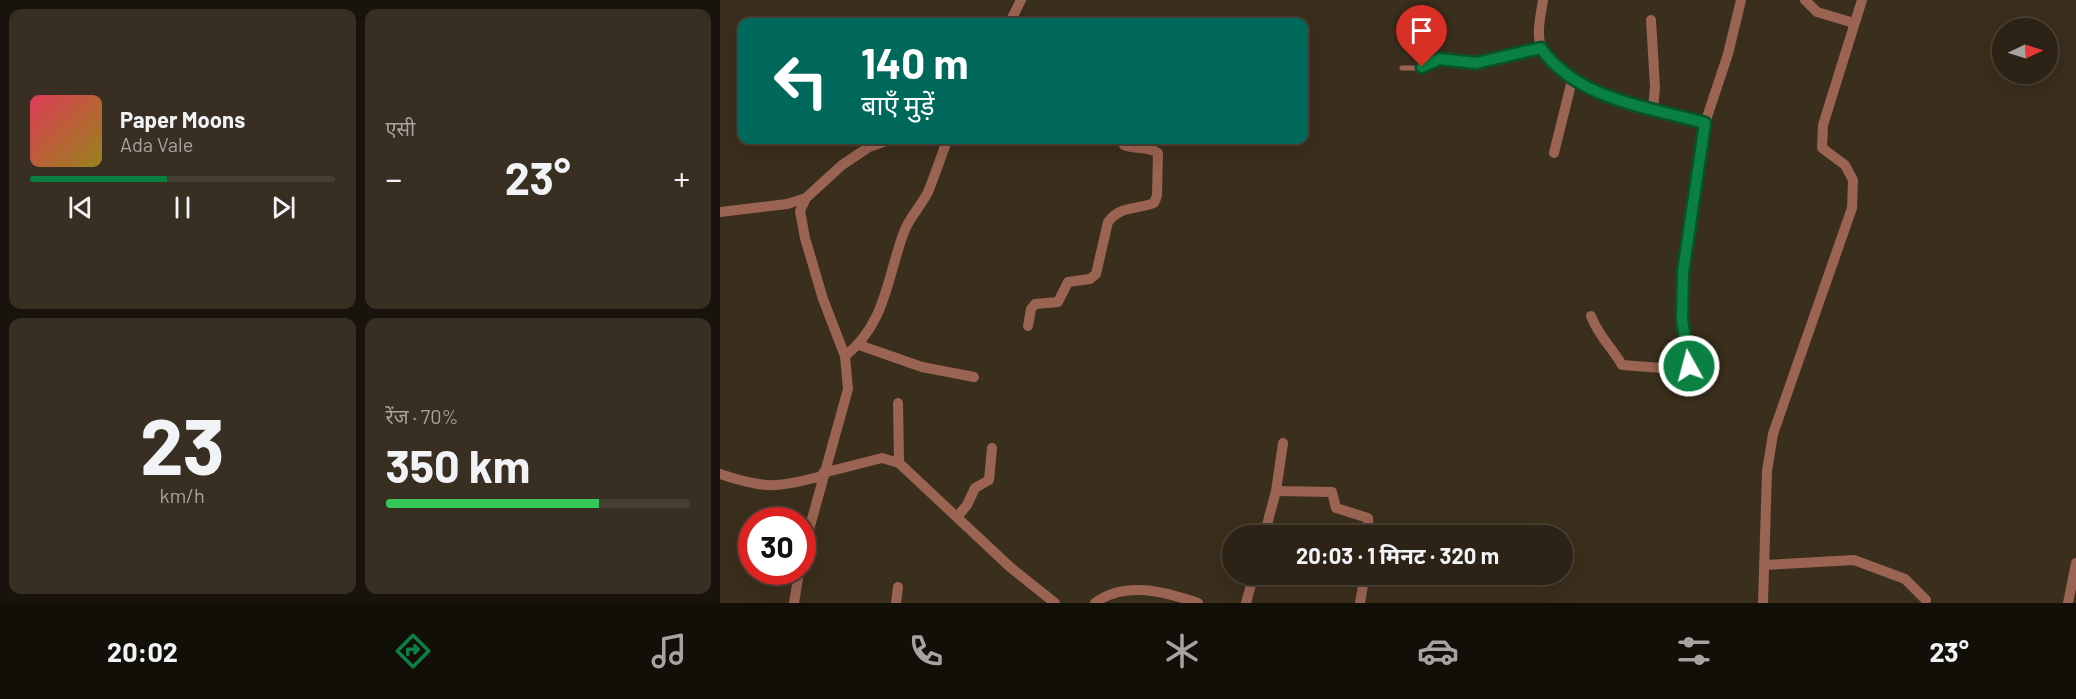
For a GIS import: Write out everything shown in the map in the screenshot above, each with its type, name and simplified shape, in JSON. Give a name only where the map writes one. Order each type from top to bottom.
[{"type":"street","points":[[1012,18],[1021,0]]},
{"type":"street","points":[[1543,0],[1540,25],[1541,48],[1550,61],[1611,98],[1705,123]]},
{"type":"street","points":[[1591,316],[1599,335],[1611,346],[1622,365],[1675,369],[1689,366],[1682,319],[1683,272],[1705,123],[1728,54],[1741,0]]},
{"type":"street","points":[[1805,0],[1817,12],[1854,23]]},
{"type":"street","points":[[1763,603],[1767,471],[1773,434],[1847,229],[1852,208],[1854,191],[1849,171],[1826,153],[1822,140],[1823,125],[1862,0]]},
{"type":"street","points":[[1651,20],[1655,87],[1653,109]]},
{"type":"street","points":[[1554,153],[1573,76]]},
{"type":"street","points":[[815,507],[848,389],[845,356],[823,299],[805,238],[800,211],[806,198],[842,165],[878,144]]},
{"type":"street","points":[[845,356],[858,345],[879,312],[904,230],[927,193],[945,144]]},
{"type":"street","points":[[1028,326],[1031,309],[1035,304],[1058,302],[1068,282],[1090,279],[1096,274],[1108,222],[1113,215],[1126,208],[1154,203],[1157,196],[1158,153],[1153,149],[1130,147],[1124,144]]},
{"type":"street","points":[[720,212],[787,204],[806,198]]},
{"type":"street","points":[[858,345],[922,367],[974,377]]},
{"type":"street","points":[[898,403],[898,463]]},
{"type":"street","points":[[1267,525],[1276,491],[1283,443]]},
{"type":"street","points":[[957,517],[968,505],[975,488],[989,480],[992,448]]},
{"type":"street","points":[[720,474],[754,486],[781,487],[882,458],[898,463],[1010,567],[1055,603]]},
{"type":"street","points":[[1276,491],[1332,492],[1336,508],[1368,518],[1368,525]]},
{"type":"street","points":[[1765,565],[1854,560],[1905,579],[1926,600]]},
{"type":"street","points":[[2067,603],[2076,562]]},
{"type":"street","points":[[794,603],[797,585]]},
{"type":"street","points":[[1246,603],[1251,585]]},
{"type":"street","points":[[1360,603],[1363,585]]},
{"type":"street","points":[[896,603],[898,587]]},
{"type":"street","points":[[1095,603],[1105,596],[1127,590],[1157,592],[1198,603]]},
{"type":"lane","points":[[1402,68],[1419,68],[1439,59],[1476,63],[1541,48]]},
{"type":"route","points":[[1422,67],[1439,59],[1476,63],[1541,48],[1550,61],[1597,93],[1705,123],[1688,225],[1683,272],[1682,319],[1690,358],[1689,366]]}]
